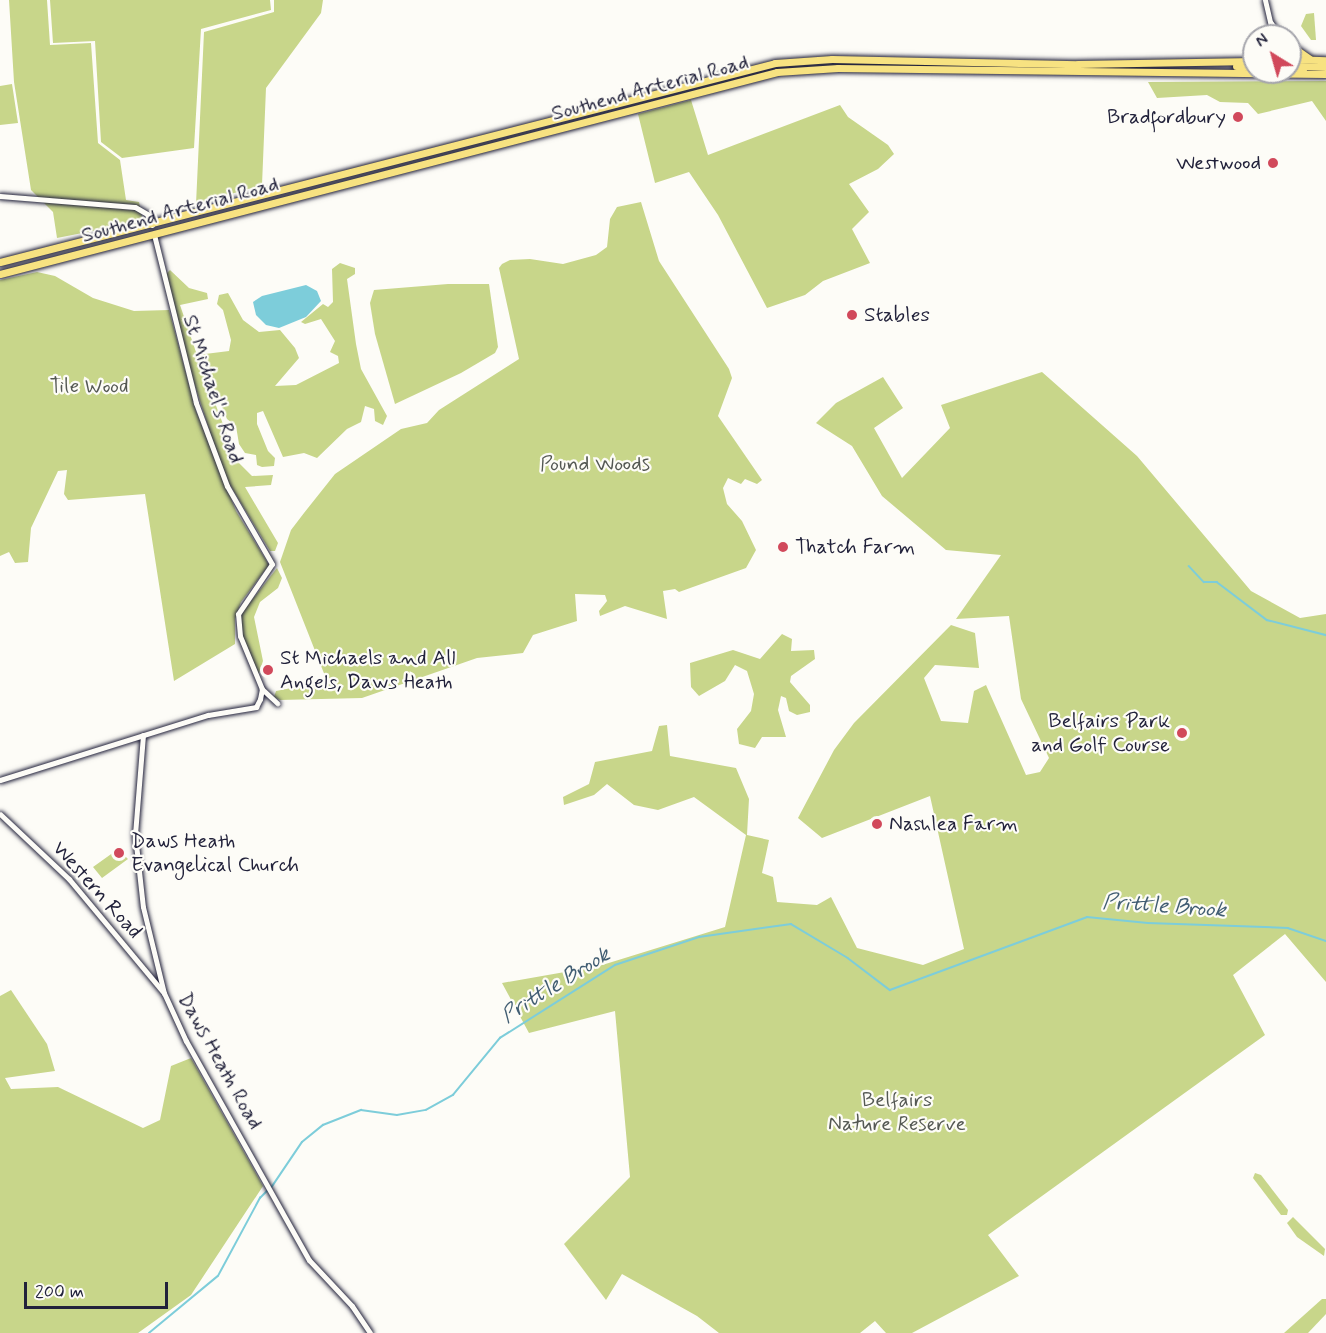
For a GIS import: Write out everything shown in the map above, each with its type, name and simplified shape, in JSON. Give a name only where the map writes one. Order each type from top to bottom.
[{"type":"highway","points":[[1302,52],[1315,60]]},
{"type":"highway","name":"Southend Arterial Road","points":[[0,262],[152,225],[775,63],[831,59],[1204,64],[1242,62]]},
{"type":"highway","points":[[1302,59],[1326,60]]},
{"type":"highway","points":[[1238,62],[1242,60]]},
{"type":"highway","points":[[1204,64],[1242,66]]},
{"type":"highway","points":[[1302,69],[1326,67]]},
{"type":"highway","name":"Southend Arterial Road","points":[[0,274],[786,70],[1242,71]]},
{"type":"highway","points":[[1302,72],[1326,74]]},
{"type":"street","points":[[1265,0],[1271,23]]},
{"type":"street","points":[[0,196],[135,207],[147,214],[152,225]]},
{"type":"street","name":"St Michael's Road","points":[[154,234],[196,403],[227,486],[272,564],[238,614],[240,636],[261,689]]},
{"type":"street","points":[[0,780],[208,715],[256,707],[261,689],[277,704]]},
{"type":"street","name":"Daws Heath Road","points":[[143,735],[135,835],[143,907],[164,993],[186,1041],[269,1182],[309,1260],[352,1306],[370,1333]]},
{"type":"street","name":"Western Road","points":[[0,814],[69,879],[164,993]]},
{"type":"green space","points":[[9,0],[47,0],[50,45],[91,43],[98,143],[120,160],[126,200],[139,202],[143,221],[57,238],[53,212],[31,190],[14,82]]},
{"type":"green space","points":[[50,0],[270,0],[271,10],[201,29],[194,148],[122,158],[101,142],[95,41],[53,43]]},
{"type":"green space","points":[[274,0],[323,0],[321,13],[266,88],[262,185],[196,204],[204,32],[274,12]]},
{"type":"green space","points":[[1314,13],[1316,40],[1311,40],[1302,27],[1306,14]]},
{"type":"green space","points":[[1302,81],[1326,81],[1326,121],[1312,101],[1258,114],[1248,103],[1220,102],[1207,95],[1157,98],[1148,82],[1302,84]]},
{"type":"green space","points":[[12,84],[18,123],[0,125],[0,86]]},
{"type":"green space","points":[[691,100],[708,155],[840,105],[848,117],[888,145],[894,154],[878,169],[849,184],[869,212],[852,229],[870,263],[823,281],[805,295],[767,308],[718,215],[689,172],[655,183],[638,114]]},
{"type":"green space","name":"Pound Woods","points":[[641,202],[659,261],[729,369],[732,378],[718,416],[762,480],[757,484],[745,479],[741,484],[728,478],[723,488],[727,504],[742,521],[756,550],[746,568],[679,592],[675,589],[663,591],[667,619],[625,606],[600,616],[599,611],[607,601],[605,595],[575,594],[577,621],[533,635],[523,653],[477,658],[362,698],[280,700],[274,697],[276,691],[327,681],[280,562],[291,530],[335,474],[401,429],[427,423],[439,410],[519,359],[499,268],[502,264],[510,260],[530,259],[563,264],[596,255],[607,247],[610,219],[617,207]]},
{"type":"green space","points":[[340,263],[355,268],[355,274],[347,279],[356,344],[361,369],[387,416],[383,425],[375,421],[374,409],[365,406],[361,422],[347,429],[317,458],[304,453],[283,457],[263,411],[257,413],[257,424],[268,451],[275,458],[274,466],[262,467],[257,465],[256,455],[245,453],[239,444],[236,426],[227,419],[220,402],[215,403],[237,461],[252,476],[273,475],[271,485],[245,487],[278,543],[275,551],[270,551],[224,475],[188,364],[166,274],[170,270],[189,288],[207,293],[208,299],[180,305],[197,355],[229,351],[231,340],[223,310],[217,304],[219,295],[228,293],[243,320],[259,332],[280,330],[295,348],[299,358],[275,386],[296,385],[339,363],[338,356],[330,352],[335,341],[321,319],[305,324],[301,322],[323,304],[328,307],[333,302],[332,269]]},
{"type":"green space","name":"Tile Wood","points":[[37,272],[55,276],[93,298],[134,311],[169,310],[196,411],[236,511],[269,565],[241,602],[235,619],[235,644],[174,681],[145,494],[68,500],[64,494],[67,470],[58,471],[31,528],[28,562],[15,563],[9,552],[0,556],[0,280]]},
{"type":"green space","points":[[448,284],[489,284],[498,347],[495,353],[461,373],[395,404],[375,334],[370,303],[374,290]]},
{"type":"green space","name":"Belfairs Nature Reserve","points":[[1042,372],[1137,456],[1251,591],[1300,618],[1326,614],[1326,982],[1285,934],[1233,975],[1265,1035],[988,1235],[1019,1276],[912,1333],[886,1333],[875,1321],[860,1333],[719,1333],[697,1316],[622,1274],[606,1300],[564,1244],[630,1177],[615,1011],[529,1033],[502,983],[599,966],[725,927],[746,835],[694,797],[658,810],[634,805],[607,784],[594,795],[564,805],[563,797],[589,784],[595,762],[652,751],[659,726],[667,725],[670,756],[736,768],[749,799],[747,835],[769,840],[762,873],[773,877],[777,902],[817,905],[831,897],[857,948],[923,965],[964,949],[930,796],[822,838],[798,818],[834,750],[854,723],[951,625],[975,633],[979,668],[935,665],[924,678],[941,721],[968,723],[974,691],[986,685],[1026,775],[1040,772],[1049,758],[1021,699],[1009,616],[956,619],[1001,555],[946,550],[882,496],[852,446],[816,423],[836,403],[883,377],[903,408],[874,428],[902,478],[950,428],[941,405]]},
{"type":"green space","points":[[277,568],[282,578],[278,588],[260,602],[254,617],[263,661],[258,676],[241,632],[241,614]]},
{"type":"green space","points":[[782,634],[792,639],[791,651],[814,650],[815,659],[791,676],[790,682],[810,705],[810,712],[797,715],[789,711],[786,698],[781,696],[778,710],[786,737],[762,737],[755,748],[739,744],[737,729],[751,711],[754,694],[747,671],[735,665],[725,681],[699,696],[691,687],[690,663],[733,650],[760,659]]},
{"type":"green space","points":[[114,852],[119,859],[125,856],[128,859],[102,878],[93,867]]},
{"type":"green space","points":[[11,990],[47,1044],[55,1071],[5,1078],[11,1089],[58,1087],[143,1128],[160,1120],[171,1066],[191,1058],[263,1186],[191,1295],[138,1333],[0,1333],[0,996]]},
{"type":"green space","points":[[1255,1173],[1261,1175],[1288,1210],[1287,1215],[1281,1215],[1253,1178]]},
{"type":"green space","points":[[1293,1217],[1325,1249],[1324,1256],[1297,1237],[1287,1223]]},
{"type":"green space","points":[[1322,1299],[1326,1299],[1326,1314],[1308,1333],[1284,1333]]},
{"type":"water","points":[[306,285],[317,291],[321,301],[306,317],[279,328],[266,325],[256,315],[253,302],[262,296]]},
{"type":"waterway","points":[[1189,566],[1204,582],[1217,582],[1267,620],[1326,635]]},
{"type":"waterway","name":"Prittle Brook","points":[[271,1188],[302,1142],[323,1125],[361,1110],[397,1115],[426,1110],[453,1095],[500,1038],[615,965],[699,937],[791,924],[848,958],[890,990],[1087,917],[1148,923],[1288,928],[1326,941]]},
{"type":"waterway","name":"Prittle Brook","points":[[149,1333],[218,1276],[260,1198],[267,1191]]},
{"type":"place","name":"Bradfordbury","points":[[1238,117]]},
{"type":"place","name":"Westwood","points":[[1273,163]]},
{"type":"place","name":"Stables","points":[[852,315]]},
{"type":"place","name":"Thatch Farm","points":[[783,547]]},
{"type":"place","name":"St Michaels and All Angels, Daws Heath","points":[[268,670]]},
{"type":"place","name":"Belfairs Park and Golf Course","points":[[1182,733]]},
{"type":"place","name":"Nashlea Farm","points":[[877,824]]},
{"type":"place","name":"Daws Heath Evangelical Church","points":[[119,853]]}]
